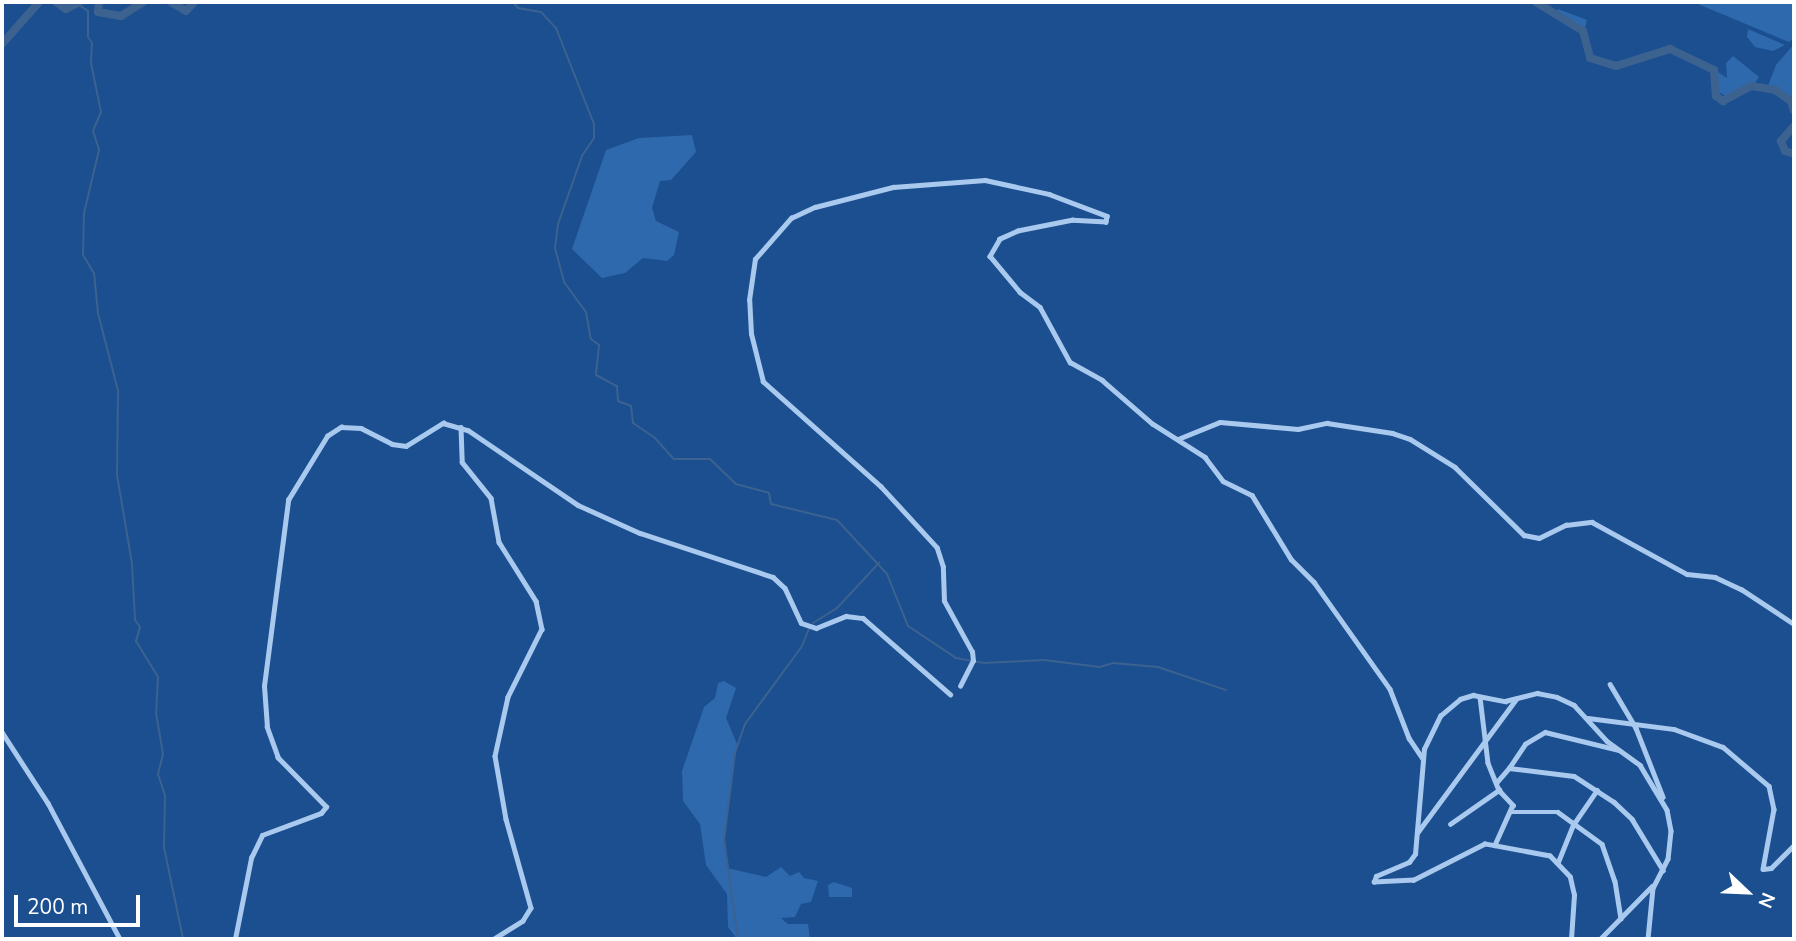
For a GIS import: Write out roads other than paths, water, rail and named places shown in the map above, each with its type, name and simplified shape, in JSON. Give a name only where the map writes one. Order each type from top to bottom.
[{"type":"street","points":[[960,686],[973,661],[972,652],[944,601],[943,567],[937,548],[881,487],[763,382],[751,334],[748,300],[755,259],[776,231],[815,207],[893,187],[985,180],[1049,194],[1103,213],[1108,218],[1106,222],[1073,220],[1017,231],[1000,239],[990,256],[1020,292],[1040,307],[1066,358],[1205,457],[1223,481],[1252,495],[1291,559],[1314,582],[1390,688],[1409,738],[1423,759]]},
{"type":"street","points":[[1177,439],[1220,422],[1298,429],[1327,423],[1391,433],[1410,439],[1455,467],[1524,536],[1539,538],[1566,525],[1592,522],[1687,574],[1715,577],[1741,589],[1794,624]]},
{"type":"street","points":[[235,939],[251,858],[262,835],[321,813],[326,807],[278,758],[267,727],[266,647],[288,500],[327,436],[341,427],[361,428],[392,444],[406,446],[443,423],[461,426],[578,505],[653,538],[773,577],[785,588],[801,623],[816,628],[846,616],[863,618],[950,694]]},
{"type":"street","points":[[461,426],[462,462],[491,498],[499,542],[532,593],[542,629],[508,696],[495,757],[506,819],[531,908],[523,921],[495,939]]},
{"type":"street","points":[[1600,939],[1655,883],[1663,870],[1671,831],[1636,727],[1610,684]]},
{"type":"street","points":[[1571,939],[1574,895],[1570,877],[1558,862],[1537,852],[1480,845],[1414,880],[1374,882],[1380,873],[1409,862],[1416,834],[1423,759],[1430,734],[1445,709],[1467,696],[1516,698],[1537,692],[1557,697],[1574,705],[1620,750],[1640,765],[1664,804]]},
{"type":"street","points":[[1480,697],[1484,746],[1499,790],[1511,802],[1510,812],[1495,845]]},
{"type":"street","points":[[1416,834],[1484,746],[1516,698]]},
{"type":"street","points":[[1588,718],[1699,736],[1744,761],[1765,780],[1773,798],[1763,869],[1771,868],[1794,845]]},
{"type":"street","points":[[2,732],[48,803],[120,939]]},
{"type":"street","points":[[1496,783],[1525,744],[1545,732],[1620,750]]},
{"type":"street","points":[[1509,768],[1532,774],[1562,772],[1597,790],[1632,819],[1663,870]]},
{"type":"street","points":[[1450,824],[1499,790]]},
{"type":"street","points":[[1558,862],[1575,820],[1597,790]]},
{"type":"street","points":[[1510,812],[1542,809],[1575,820],[1602,844],[1609,858],[1621,919]]},
{"type":"street","points":[[1648,939],[1655,883]]},
{"type":"waterway","points":[[2,44],[39,2]]},
{"type":"waterway","points":[[56,2],[66,9],[80,2]]},
{"type":"waterway","points":[[99,2],[98,12],[121,16],[143,2]]},
{"type":"waterway","points":[[171,2],[186,11],[194,2]]},
{"type":"waterway","points":[[513,2],[518,8],[541,12],[556,28],[594,124],[594,138],[582,156],[558,224],[555,248],[564,282],[586,312],[591,339],[599,345],[596,375],[617,386],[618,401],[631,406],[633,423],[654,437],[674,459],[710,459],[736,484],[769,493],[771,504],[837,520],[887,574],[908,626],[956,658],[984,663],[1044,660],[1100,667],[1113,663],[1158,667],[1226,690]]},
{"type":"waterway","points":[[1536,2],[1583,31],[1590,58],[1616,66],[1670,49],[1714,70],[1716,96],[1723,101],[1751,86],[1775,90],[1791,101],[1794,111]]},
{"type":"waterway","points":[[77,4],[88,11],[88,37],[92,43],[91,63],[101,112],[93,131],[99,150],[84,213],[83,255],[94,273],[98,313],[118,391],[117,475],[132,564],[135,620],[140,627],[136,641],[158,677],[156,713],[163,754],[158,774],[165,795],[164,847],[183,939]]},
{"type":"waterway","points":[[1794,126],[1781,141],[1785,151],[1794,154]]},
{"type":"waterway","points":[[813,623],[837,608],[879,563]]},
{"type":"waterway","points":[[738,939],[724,840],[735,753],[745,724],[802,646],[809,629]]}]
